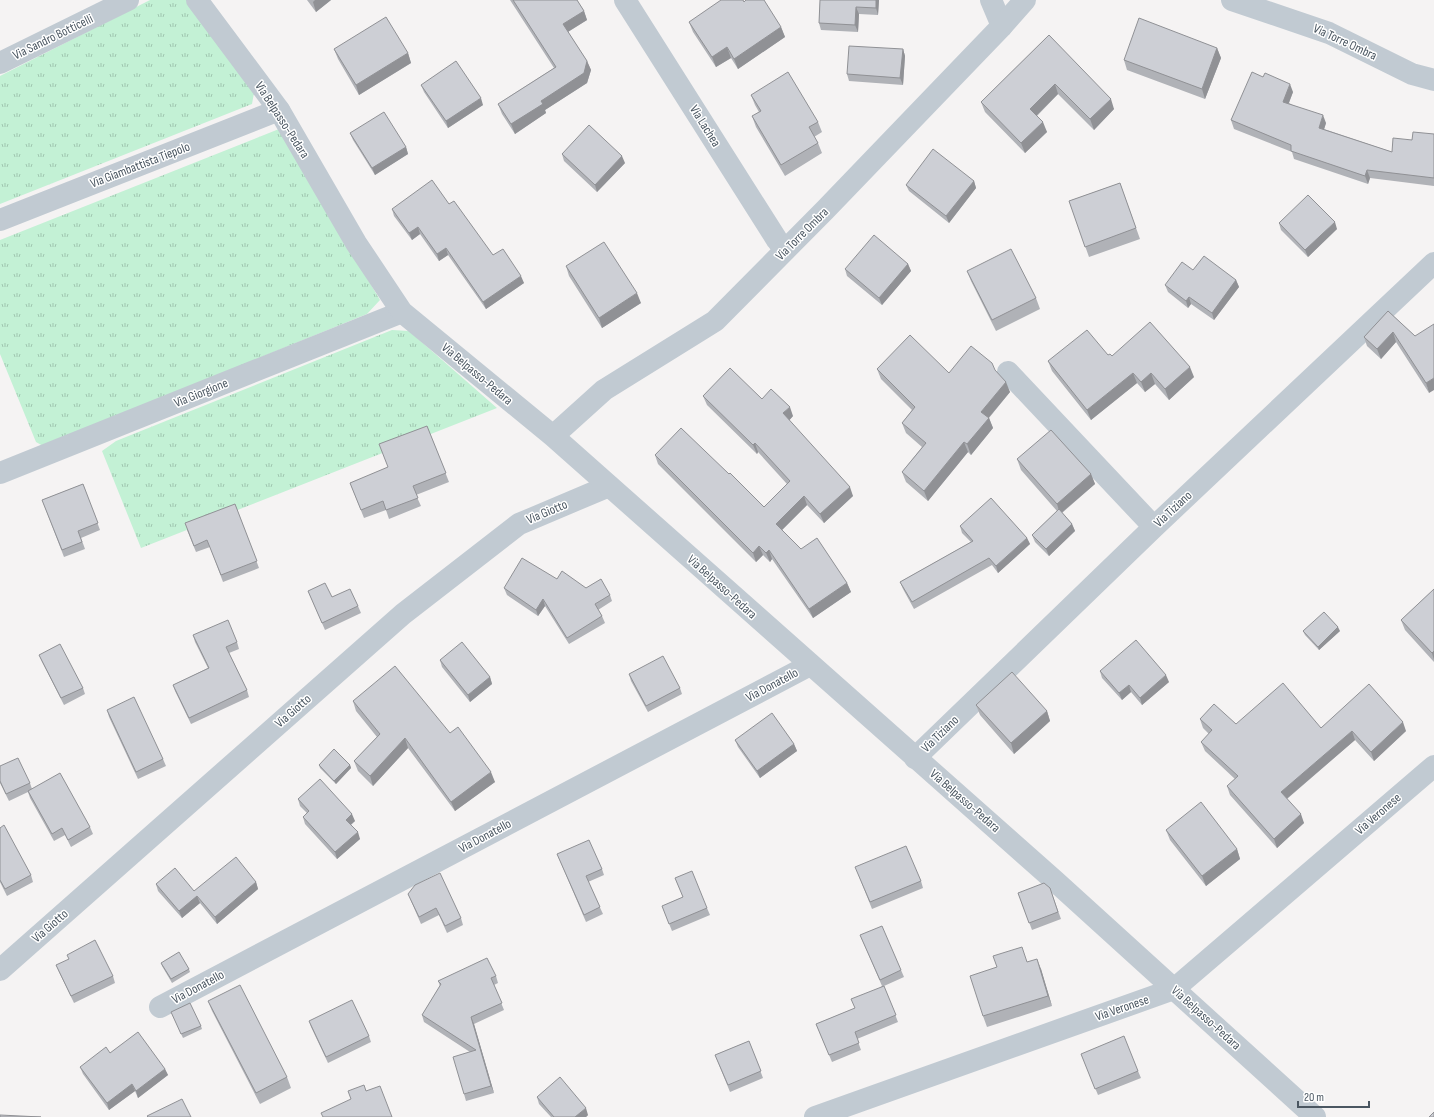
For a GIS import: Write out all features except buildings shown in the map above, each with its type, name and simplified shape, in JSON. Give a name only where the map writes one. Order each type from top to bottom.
[{"type":"street","name":"Via Sandro Botticelli","points":[[0,63],[128,0]]},
{"type":"street","name":"Via Belpasso-Pedara","points":[[197,0],[279,110],[356,243],[402,312],[553,436],[1049,876],[1315,1117]]},
{"type":"street","name":"Via Lachea","points":[[625,0],[777,240],[785,250]]},
{"type":"street","points":[[991,0],[1002,26]]},
{"type":"street","name":"Via Torre Ombra","points":[[553,436],[604,390],[715,321],[1002,26],[1025,0]]},
{"type":"street","name":"Via Torre Ombra","points":[[1232,0],[1329,33],[1412,74],[1434,80]]},
{"type":"street","name":"Via Giambattista Tiepolo","points":[[0,220],[279,110]]},
{"type":"street","name":"Via Tiziano","points":[[915,758],[1154,527],[1434,263]]},
{"type":"street","name":"Via Giorgione","points":[[0,473],[402,312]]},
{"type":"street","points":[[1008,372],[1154,527]]},
{"type":"street","name":"Via Giotto","points":[[0,970],[403,614],[520,524],[608,486]]},
{"type":"street","name":"Via Donatello","points":[[160,1007],[810,665]]},
{"type":"street","name":"Via Veronese","points":[[815,1117],[1174,990],[1434,766]]},
{"type":"green space","points":[[150,0],[188,0],[254,93],[252,104],[0,204],[0,76]]},
{"type":"green space","points":[[279,129],[380,300],[367,314],[43,446],[36,442],[0,354],[0,240]]},
{"type":"green space","points":[[392,330],[409,331],[497,408],[141,548],[102,451],[116,441]]}]
